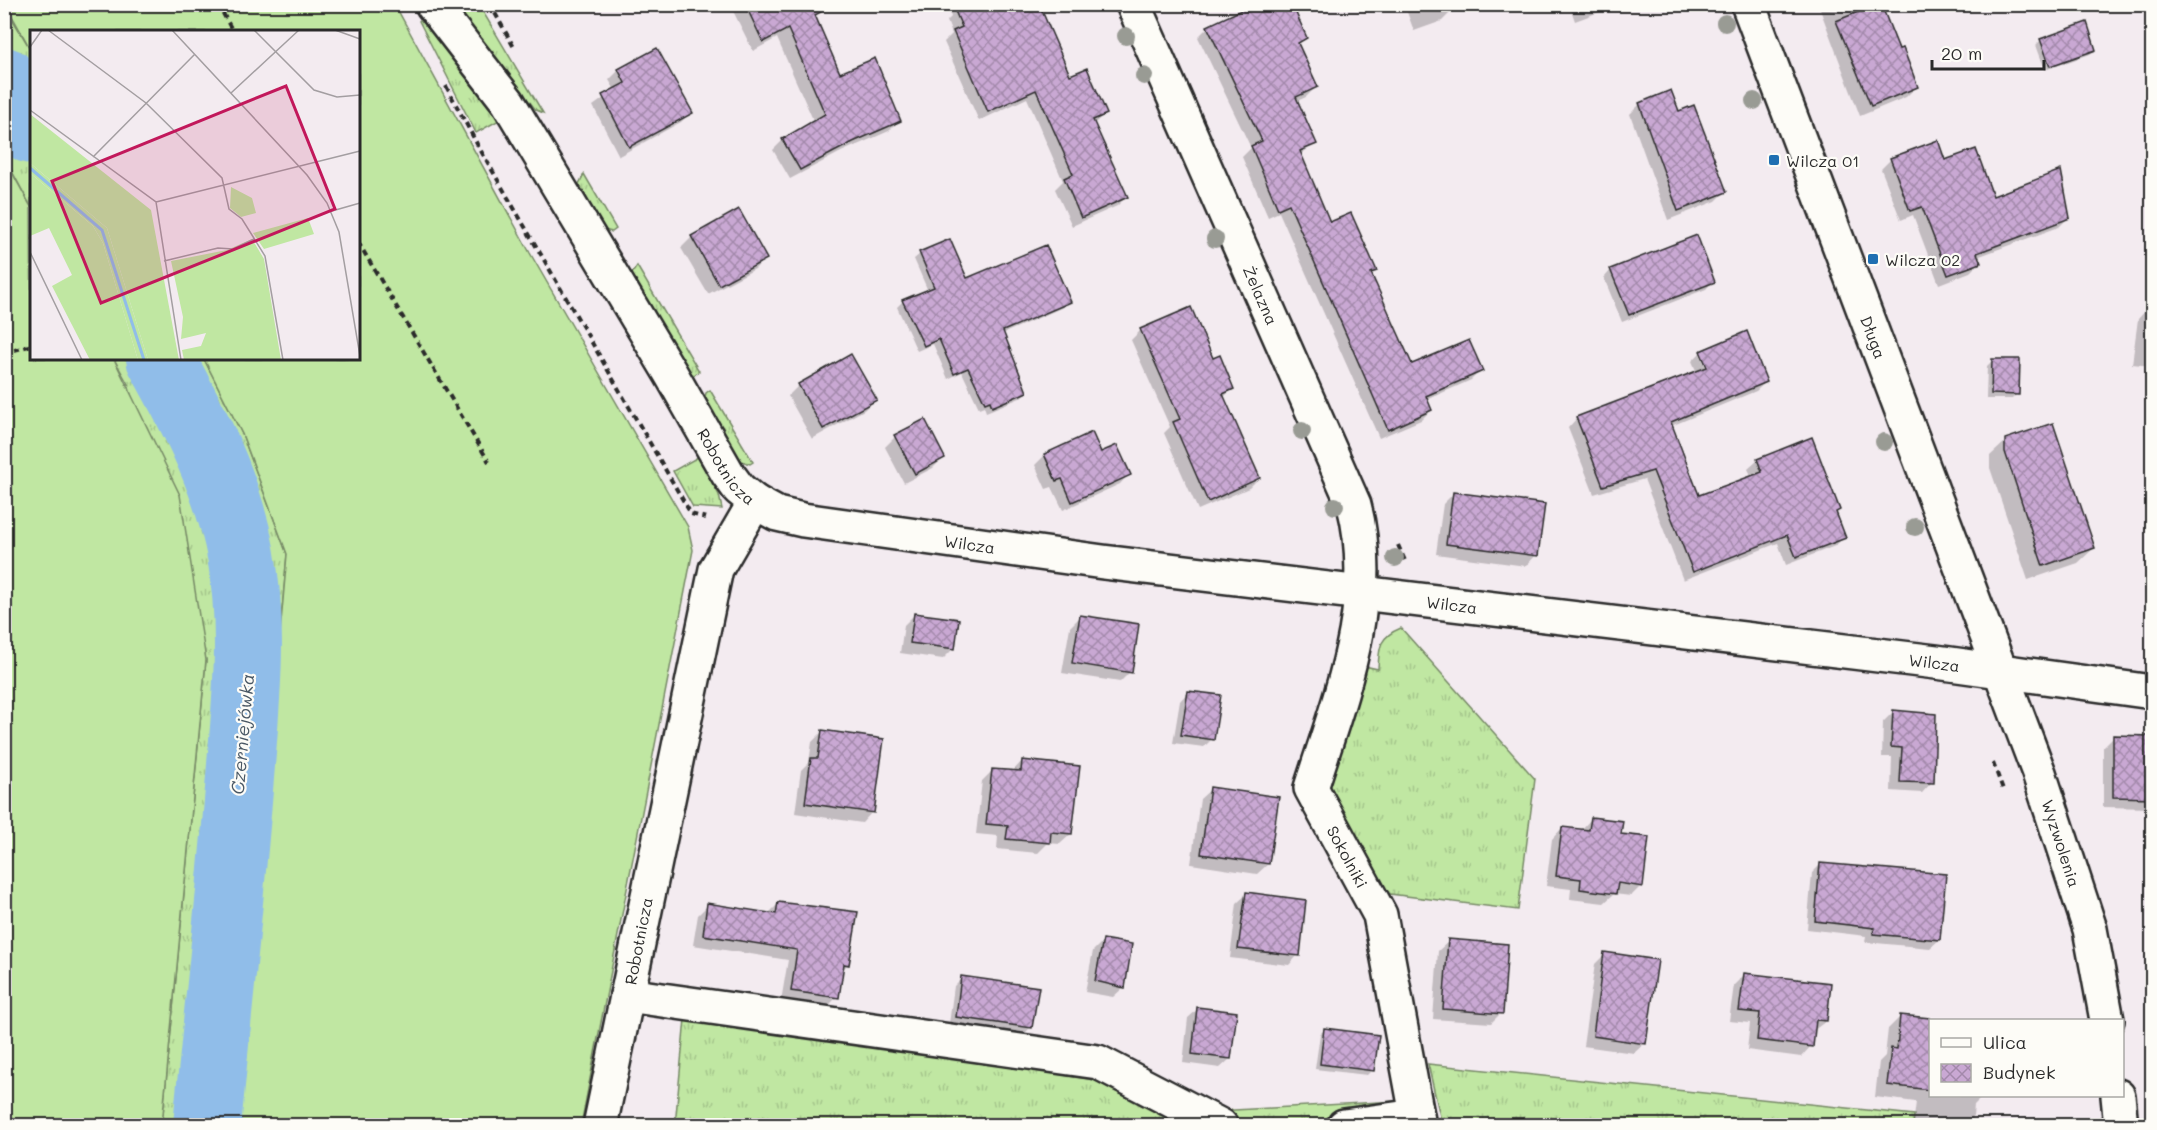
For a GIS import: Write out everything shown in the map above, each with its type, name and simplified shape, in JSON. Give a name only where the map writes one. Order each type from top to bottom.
[{"type":"street","name":"Robotnicza","points":[[432,4],[508,102],[739,489],[747,515],[716,568],[600,1125]]},
{"type":"street","name":"Żelazna","points":[[1133,4],[1354,505],[1360,526],[1363,593]]},
{"type":"street","name":"Długa","points":[[1748,4],[2000,670]]},
{"type":"street","name":"Wilcza","points":[[747,515],[777,514],[803,520],[1103,562],[2000,670],[2152,692]]},
{"type":"street","name":"Sokolniki","points":[[1363,593],[1352,661],[1311,788],[1380,915],[1417,1121]]},
{"type":"street","name":"Wyzwolenia","points":[[2000,670],[2077,884],[2095,950],[2107,1019]]},
{"type":"street","points":[[627,995],[1098,1062],[1221,1125]]},
{"type":"street","points":[[2118,1097],[2121,1125]]},
{"type":"street","points":[[1344,1125],[1417,1121]]},
{"type":"path","points":[[218,4],[232,30]]},
{"type":"path","points":[[490,4],[518,53]]},
{"type":"path","points":[[445,82],[477,144],[691,514],[747,515]]},
{"type":"path","points":[[360,245],[489,462]]},
{"type":"path","points":[[4,353],[30,346]]},
{"type":"path","points":[[1395,538],[1409,569]]},
{"type":"green space","points":[[4,5],[30,48],[30,205],[5,158]]},
{"type":"green space","points":[[6,5],[395,5],[530,253],[688,527],[693,550],[581,1125],[237,1125],[287,554],[242,434],[205,360],[360,360],[360,30],[30,30],[30,48]]},
{"type":"green space","points":[[453,5],[479,5],[543,113],[536,110]]},
{"type":"green space","points":[[421,19],[501,119],[476,133],[419,21]]},
{"type":"green space","points":[[4,158],[30,205],[30,360],[114,360],[180,495],[206,660],[162,1125],[5,1125]]},
{"type":"green space","points":[[584,174],[616,229],[612,232],[604,230],[579,184]]},
{"type":"green space","points":[[637,266],[699,371],[694,375],[688,371],[631,275]]},
{"type":"green space","points":[[115,360],[205,360],[242,434],[287,554],[237,1125],[162,1125],[206,660],[128,384]]},
{"type":"green space","points":[[710,390],[753,462],[750,464],[742,461],[736,454],[704,400],[706,393]]},
{"type":"green space","points":[[698,457],[719,495],[722,509],[693,507],[673,471]]},
{"type":"green space","points":[[1401,628],[1535,779],[1518,910],[1382,893],[1327,785],[1364,666],[1378,669],[1384,639]]},
{"type":"green space","points":[[685,1019],[1103,1081],[1163,1114],[1397,1101],[1401,1125],[675,1126]]},
{"type":"green space","points":[[1428,1064],[1914,1115],[1913,1125],[1442,1125]]},
{"type":"building","points":[[745,4],[835,4],[815,15],[840,73],[875,58],[901,121],[853,142],[800,170],[782,139],[825,114],[788,29],[763,42]]},
{"type":"building","points":[[952,4],[1039,4],[1070,75],[1087,68],[1107,114],[1093,120],[1128,197],[1081,218],[1064,178],[1073,174],[1036,90],[988,112],[953,31],[962,27]]},
{"type":"building","points":[[1254,4],[1292,4],[1307,38],[1298,43],[1318,87],[1296,97],[1317,144],[1300,151],[1330,222],[1351,213],[1377,271],[1371,273],[1412,364],[1469,340],[1483,371],[1426,396],[1432,410],[1388,430],[1289,204],[1278,209],[1251,146],[1262,141],[1207,26]]},
{"type":"building","points":[[1881,4],[1899,49],[1903,48],[1918,87],[1871,106],[1836,21]]},
{"type":"building","points":[[2087,22],[2096,50],[2050,66],[2040,39]]},
{"type":"building","points":[[657,48],[693,113],[629,147],[602,95],[625,83],[618,69]]},
{"type":"building","points":[[1671,90],[1679,111],[1694,105],[1727,192],[1678,211],[1639,103]]},
{"type":"building","points":[[1938,140],[1945,160],[1976,149],[1993,196],[2061,170],[2070,218],[1977,253],[1981,263],[1948,275],[1922,207],[1910,211],[1890,158]]},
{"type":"building","points":[[739,209],[767,259],[719,285],[691,236]]},
{"type":"building","points":[[1697,235],[1715,282],[1629,315],[1610,269]]},
{"type":"building","points":[[950,239],[967,278],[1046,245],[1071,302],[1003,331],[1027,392],[992,407],[990,401],[985,403],[968,368],[954,374],[939,339],[924,346],[902,300],[934,287],[919,252]]},
{"type":"building","points":[[1191,307],[1213,358],[1220,355],[1234,389],[1223,394],[1260,478],[1208,502],[1173,422],[1180,419],[1140,329]]},
{"type":"building","points":[[1747,331],[1767,382],[1671,422],[1699,495],[1762,472],[1757,459],[1812,437],[1840,510],[1836,512],[1846,538],[1796,557],[1787,535],[1693,572],[1653,471],[1603,486],[1576,417],[1707,367],[1700,351]]},
{"type":"building","points":[[851,354],[877,400],[823,429],[798,384]]},
{"type":"building","points":[[1992,359],[2020,359],[2019,395],[1991,394]]},
{"type":"building","points":[[925,419],[945,458],[915,474],[894,435]]},
{"type":"building","points":[[2053,423],[2095,548],[2043,566],[2005,452],[2005,439]]},
{"type":"building","points":[[1092,432],[1101,452],[1117,445],[1131,475],[1072,502],[1062,479],[1056,481],[1044,454]]},
{"type":"building","points":[[1453,492],[1545,504],[1538,556],[1446,544]]},
{"type":"building","points":[[914,613],[959,619],[955,649],[910,643]]},
{"type":"building","points":[[1080,615],[1139,624],[1132,673],[1072,663]]},
{"type":"building","points":[[1188,691],[1221,695],[1214,740],[1181,735]]},
{"type":"building","points":[[1893,710],[1936,714],[1934,783],[1900,782],[1902,748],[1891,747]]},
{"type":"building","points":[[822,730],[884,739],[874,813],[805,803],[811,758],[818,758]]},
{"type":"building","points":[[2113,735],[2152,736],[2152,798],[2113,797]]},
{"type":"building","points":[[1022,760],[1080,766],[1072,834],[1051,832],[1050,843],[1006,839],[1008,826],[986,824],[992,769],[1021,771]]},
{"type":"building","points":[[1210,787],[1279,797],[1269,864],[1201,854]]},
{"type":"building","points":[[1591,817],[1623,821],[1621,834],[1649,837],[1643,887],[1618,883],[1616,894],[1580,889],[1581,879],[1556,876],[1562,827],[1589,830]]},
{"type":"building","points":[[1820,863],[1946,874],[1940,940],[1873,934],[1874,928],[1815,921]]},
{"type":"building","points":[[1246,892],[1306,900],[1300,956],[1238,949]]},
{"type":"building","points":[[778,902],[858,912],[849,965],[844,964],[839,998],[791,991],[797,950],[703,935],[707,903],[776,914]]},
{"type":"building","points":[[1103,939],[1132,944],[1125,988],[1095,981]]},
{"type":"building","points":[[1448,939],[1508,944],[1503,1014],[1443,1009]]},
{"type":"building","points":[[1604,952],[1658,960],[1646,1044],[1593,1036]]},
{"type":"building","points":[[1744,973],[1831,983],[1827,1021],[1816,1020],[1813,1047],[1757,1040],[1760,1013],[1739,1011]]},
{"type":"building","points":[[961,976],[1039,987],[1032,1028],[956,1017]]},
{"type":"building","points":[[1197,1007],[1237,1012],[1231,1059],[1192,1054]]},
{"type":"building","points":[[1900,1015],[1930,1018],[1929,1090],[1887,1085],[1891,1048],[1897,1049]]},
{"type":"building","points":[[1324,1028],[1379,1035],[1374,1071],[1320,1064]]},
{"type":"waterway","name":"Czerniejówka","points":[[4,81],[30,126]]},
{"type":"waterway","name":"Czerniejówka","points":[[161,360],[198,429],[228,503],[241,555],[247,610],[248,666],[245,722],[207,1126]]},
{"type":"place","name":"Wilcza 01","points":[[1774,160]]},
{"type":"place","name":"Wilcza 02","points":[[1873,259]]}]
